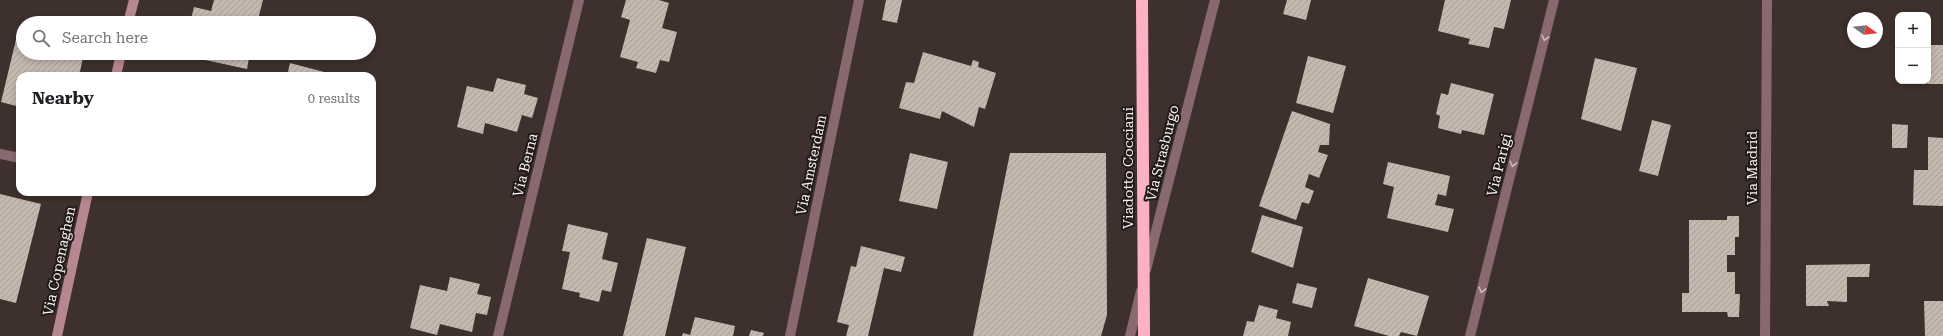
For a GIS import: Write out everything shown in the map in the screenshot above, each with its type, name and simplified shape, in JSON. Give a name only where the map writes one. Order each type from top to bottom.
[{"type":"highway","name":"Viadotto Cocciani","points":[[1142,0],[1144,336]]},
{"type":"street","points":[[130,16],[134,0]]},
{"type":"street","name":"Via Berna","points":[[498,336],[579,0]]},
{"type":"street","name":"Via Amsterdam","points":[[790,336],[859,0]]},
{"type":"street","name":"Via Strasburgo","points":[[1130,336],[1215,0]]},
{"type":"street","name":"Via Parigi","points":[[1470,336],[1554,0]]},
{"type":"street","name":"Via Madrid","points":[[1765,336],[1767,0]]},
{"type":"street","points":[[117,72],[119,60]]},
{"type":"street","points":[[0,154],[16,157]]},
{"type":"street","name":"Via Copenaghen","points":[[57,336],[87,196]]},
{"type":"building","points":[[214,0],[263,0],[259,16],[192,16],[194,7],[211,11]]},
{"type":"building","points":[[626,0],[659,0],[669,3],[662,28],[677,32],[669,62],[660,60],[656,73],[636,68],[638,62],[620,57],[630,20],[621,17]]},
{"type":"building","points":[[886,0],[902,0],[897,23],[882,20]]},
{"type":"building","points":[[1287,0],[1311,0],[1306,20],[1283,14]]},
{"type":"building","points":[[1445,0],[1511,0],[1504,29],[1494,27],[1489,48],[1468,44],[1470,39],[1438,31]]},
{"type":"building","points":[[16,40],[16,60],[82,60],[80,72],[16,72],[16,106],[1,102]]},
{"type":"building","points":[[1931,45],[1943,45],[1943,84],[1931,84]]},
{"type":"building","points":[[923,52],[971,66],[973,60],[979,62],[978,67],[996,73],[985,109],[979,107],[974,127],[942,111],[940,119],[899,108],[906,82],[914,83]]},
{"type":"building","points":[[1308,56],[1346,66],[1333,113],[1296,103]]},
{"type":"building","points":[[1595,58],[1637,68],[1621,131],[1581,119]]},
{"type":"building","points":[[205,60],[249,60],[247,69]]},
{"type":"building","points":[[290,63],[324,72],[288,72]]},
{"type":"building","points":[[497,78],[526,85],[524,94],[538,98],[532,118],[522,115],[517,132],[485,123],[483,134],[457,127],[467,86],[493,92]]},
{"type":"building","points":[[1451,83],[1494,94],[1484,135],[1462,130],[1461,134],[1438,128],[1440,116],[1436,114],[1441,93],[1448,95]]},
{"type":"building","points":[[1292,111],[1330,124],[1329,145],[1320,145],[1318,152],[1328,155],[1319,178],[1309,174],[1305,187],[1314,191],[1309,204],[1302,202],[1296,220],[1259,206]]},
{"type":"building","points":[[1652,120],[1671,125],[1658,176],[1639,171]]},
{"type":"building","points":[[1892,124],[1908,125],[1907,148],[1892,148]]},
{"type":"building","points":[[1928,137],[1943,138],[1943,206],[1913,205],[1914,170],[1928,170]]},
{"type":"building","points":[[910,153],[948,162],[937,209],[899,201]]},
{"type":"building","points":[[1010,153],[1106,153],[1107,315],[1101,336],[973,336]]},
{"type":"building","points":[[1388,162],[1450,176],[1446,196],[1438,194],[1435,205],[1454,209],[1448,232],[1387,218],[1394,187],[1383,184]]},
{"type":"building","points":[[0,194],[41,204],[16,303],[0,299]]},
{"type":"building","points":[[1262,215],[1303,227],[1293,268],[1251,252]]},
{"type":"building","points":[[1727,216],[1739,216],[1739,237],[1735,237],[1735,255],[1727,255],[1727,272],[1735,272],[1735,294],[1740,294],[1739,317],[1728,317],[1727,312],[1682,312],[1682,293],[1689,293],[1689,220],[1727,220]]},
{"type":"building","points":[[568,224],[608,233],[602,259],[618,263],[611,292],[602,290],[599,302],[579,297],[580,293],[562,289],[570,252],[562,251]]},
{"type":"building","points":[[647,238],[686,247],[665,336],[623,336]]},
{"type":"building","points":[[861,246],[905,257],[901,272],[884,268],[868,336],[846,336],[849,325],[837,322],[851,266],[856,267]]},
{"type":"building","points":[[1870,264],[1869,277],[1847,277],[1847,302],[1827,301],[1829,306],[1806,306],[1806,265]]},
{"type":"building","points":[[450,277],[480,284],[477,294],[491,297],[487,315],[476,313],[472,332],[440,324],[437,335],[410,328],[420,285],[447,291]]},
{"type":"building","points":[[1368,278],[1429,296],[1417,336],[1401,332],[1399,336],[1389,336],[1354,326]]},
{"type":"building","points":[[1297,283],[1317,288],[1312,308],[1292,303]]},
{"type":"building","points":[[1924,301],[1943,301],[1943,336],[1925,336]]},
{"type":"building","points":[[1259,305],[1278,310],[1276,318],[1291,322],[1288,336],[1243,336],[1247,321],[1254,322]]},
{"type":"building","points":[[695,317],[735,326],[733,336],[682,336],[683,333],[690,335]]},
{"type":"building","points":[[751,330],[764,333],[763,336],[749,336]]}]
